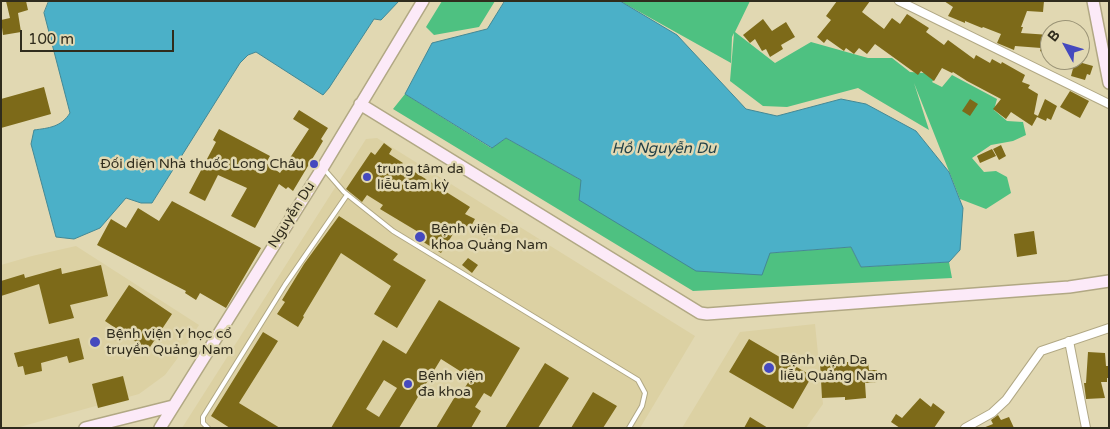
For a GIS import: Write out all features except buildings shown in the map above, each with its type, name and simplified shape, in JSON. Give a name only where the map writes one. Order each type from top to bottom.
[{"type":"street","name":"Nguyễn Du","points":[[160,428],[323,167],[423,1]]},
{"type":"street","points":[[899,1],[1109,104]]},
{"type":"street","points":[[1093,1],[1109,83]]},
{"type":"street","points":[[360,104],[700,313],[707,314],[1069,286],[1109,281]]},
{"type":"street","points":[[965,428],[992,413],[1006,400],[1041,351],[1109,328]]},
{"type":"street","points":[[1069,341],[1086,428]]},
{"type":"street","points":[[85,428],[173,406]]},
{"type":"lane","points":[[323,167],[347,195],[393,231],[638,380],[645,393],[642,406],[629,428]]},
{"type":"lane","points":[[208,428],[203,423],[203,417],[285,285],[347,195]]},
{"type":"shaded area","name":"Bệnh viện Đa khoa Quảng Nam","points":[[377,138],[695,336],[640,428],[182,428],[366,139]]},
{"type":"shaded area","name":"Bệnh viện Y học cổ truyền Quảng Nam","points":[[76,246],[199,325],[165,375],[139,394],[16,428],[1,428],[1,265]]},
{"type":"shaded area","name":"Bệnh viện Da liễu Quảng Nam","points":[[815,324],[823,404],[806,428],[682,428],[740,332]]},
{"type":"green space","points":[[442,1],[495,1],[479,27],[434,35],[426,27]]},
{"type":"green space","points":[[620,1],[750,1],[735,32],[775,63],[811,42],[868,58],[892,58],[910,72],[938,74],[932,82],[942,87],[952,75],[997,99],[994,110],[1007,121],[1023,122],[1026,135],[1013,141],[991,145],[972,158],[984,172],[996,171],[1007,177],[1011,193],[986,209],[960,199],[914,83],[929,130],[858,88],[787,107],[763,106],[730,81],[734,33],[732,37],[731,63]]},
{"type":"green space","points":[[405,94],[491,148],[506,138],[581,180],[770,253],[851,247],[861,267],[949,262],[952,278],[693,291],[393,109]]},
{"type":"water","points":[[49,1],[399,1],[381,20],[374,19],[323,95],[256,52],[248,55],[240,63],[152,203],[141,203],[126,198],[100,228],[74,239],[56,237],[31,144],[34,130],[59,124],[70,113],[44,13]]},
{"type":"water","name":"Hồ Nguyễn Du","points":[[505,1],[620,1],[677,35],[746,109],[777,116],[841,99],[866,104],[916,131],[949,172],[963,208],[960,250],[949,262],[861,267],[851,247],[770,253],[762,275],[696,271],[579,200],[581,180],[506,138],[492,148],[405,94],[432,43],[487,29]]},
{"type":"place","name":"Đối diện Nhà thuốc Long Châu","points":[[314,164]]},
{"type":"place","name":"trung tâm da liễu tam kỳ","points":[[367,177]]},
{"type":"place","name":"Bệnh viện Đa khoa Quảng Nam","points":[[420,237]]},
{"type":"place","name":"Bệnh viện Y học cổ truyền Quảng Nam","points":[[95,342]]},
{"type":"place","name":"Bệnh viện Da liễu Quảng Nam","points":[[769,368]]},
{"type":"place","name":"Bệnh viện đa khoa","points":[[408,384]]}]
